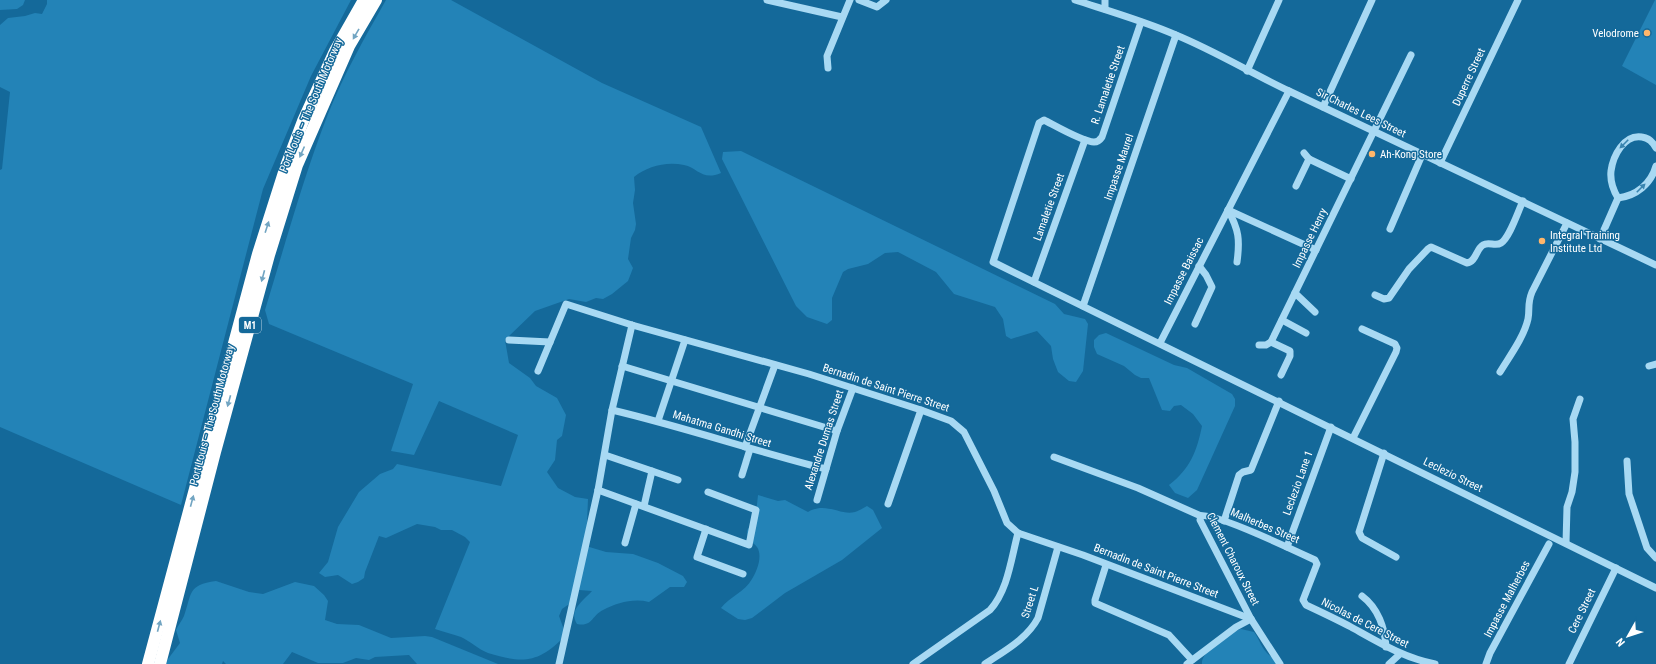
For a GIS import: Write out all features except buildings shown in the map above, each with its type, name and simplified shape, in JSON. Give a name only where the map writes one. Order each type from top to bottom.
[{"type":"highway","name":"Port Louis – The South Motorway","points":[[148,664],[258,254],[284,173],[302,121],[335,51],[364,0]]},
{"type":"highway","name":"Port Louis – The South Motorway","points":[[160,664],[265,270],[297,165],[349,46],[376,0]]},
{"type":"street","points":[[767,0],[842,17]]},
{"type":"street","points":[[828,68],[827,56],[850,0]]},
{"type":"street","points":[[859,0],[877,7],[886,0]]},
{"type":"street","name":"Sir Charles Lees Street","points":[[1075,0],[1176,34],[1213,51],[1247,71],[1422,155],[1523,200],[1600,239],[1656,264]]},
{"type":"street","points":[[1105,0],[1105,9]]},
{"type":"street","points":[[1247,71],[1279,0]]},
{"type":"street","points":[[1323,107],[1372,0]]},
{"type":"street","name":"Duperre Street","points":[[1440,163],[1518,0]]},
{"type":"street","name":"R. Lamaletie Street","points":[[1085,140],[1094,142],[1098,141],[1102,137],[1141,22]]},
{"type":"street","name":"Impasse Maurel","points":[[1083,306],[1176,34]]},
{"type":"street","name":"Impasse Henry","points":[[1271,342],[1411,55]]},
{"type":"street","name":"Impasse Baissac","points":[[1160,343],[1289,91]]},
{"type":"street","name":"Leclezio Street","points":[[1085,140],[1044,120],[1039,123],[993,262],[1279,401],[1656,588]]},
{"type":"street","points":[[1618,198],[1613,188],[1611,170],[1621,147],[1625,142],[1634,137],[1648,138],[1655,145]]},
{"type":"street","name":"Lamaletie Street","points":[[1034,282],[1085,140]]},
{"type":"street","points":[[1304,153],[1309,159],[1351,179]]},
{"type":"street","points":[[1390,229],[1422,155]]},
{"type":"street","points":[[1296,186],[1309,159]]},
{"type":"street","points":[[1618,198],[1628,197],[1640,190],[1647,183],[1656,166]]},
{"type":"street","points":[[1600,239],[1618,198]]},
{"type":"street","points":[[1375,295],[1384,299],[1389,298],[1410,269],[1431,247],[1467,263],[1473,260],[1483,244],[1487,243],[1497,245],[1502,242],[1506,237],[1523,200]]},
{"type":"street","points":[[1228,210],[1316,250]]},
{"type":"street","points":[[1228,210],[1234,220],[1240,244],[1237,262]]},
{"type":"street","points":[[1500,372],[1524,329],[1528,319],[1528,302],[1532,292],[1567,223]]},
{"type":"street","points":[[1195,324],[1212,287],[1206,275],[1199,266]]},
{"type":"street","points":[[1295,293],[1315,312]]},
{"type":"street","name":"Bernadin de Saint Pierre Street","points":[[550,342],[566,304],[632,325],[853,388],[951,421],[964,432],[994,491],[1007,523],[1018,534],[1106,564],[1251,619]]},
{"type":"street","points":[[1282,320],[1306,333]]},
{"type":"street","points":[[559,664],[598,490],[612,410],[632,325]]},
{"type":"street","points":[[1353,438],[1397,348],[1395,344],[1362,329]]},
{"type":"street","points":[[509,340],[550,342],[538,371]]},
{"type":"street","points":[[658,421],[685,340]]},
{"type":"street","points":[[1259,345],[1266,345],[1271,342],[1290,351],[1290,356],[1281,375]]},
{"type":"street","points":[[742,476],[747,448],[759,407],[775,365]]},
{"type":"street","points":[[622,366],[837,431]]},
{"type":"street","name":"Alexandre Dumas Street","points":[[817,500],[837,431],[853,388]]},
{"type":"street","points":[[1566,543],[1567,507],[1572,492],[1575,472],[1573,419],[1580,399]]},
{"type":"street","points":[[1224,521],[1239,475],[1243,472],[1251,470],[1279,401]]},
{"type":"street","name":"Mahatma Gandhi Street","points":[[612,410],[658,421],[747,448],[826,469]]},
{"type":"street","points":[[888,504],[920,410]]},
{"type":"street","name":"Leclezio Lane 1","points":[[1286,547],[1331,427]]},
{"type":"street","points":[[1384,453],[1359,532],[1362,538],[1396,557]]},
{"type":"street","points":[[605,455],[678,480]]},
{"type":"street","name":"Clement Charoux Street","points":[[1054,457],[1138,488],[1202,516],[1200,520],[1251,619],[1280,664]]},
{"type":"street","points":[[1627,461],[1629,494],[1647,548],[1656,558]]},
{"type":"street","points":[[644,506],[652,471]]},
{"type":"street","points":[[598,490],[749,545],[756,510],[708,492]]},
{"type":"street","points":[[626,543],[636,504]]},
{"type":"street","name":"Malherbes Street","points":[[1202,516],[1206,514],[1224,521],[1315,560],[1317,564]]},
{"type":"street","points":[[706,529],[697,556],[743,574]]},
{"type":"street","points":[[913,664],[990,610],[997,603],[1003,590],[1018,534]]},
{"type":"street","name":"Impasse Malherbes","points":[[1486,664],[1490,653],[1549,544]]},
{"type":"street","name":"Street L","points":[[985,664],[1033,628],[1038,618],[1058,547]]},
{"type":"street","points":[[1106,564],[1095,603],[1169,635],[1190,662],[1236,627],[1251,619]]},
{"type":"street","name":"Nicolas de Cere Street","points":[[1317,564],[1303,600],[1306,605],[1400,654],[1412,659],[1435,664]]},
{"type":"street","name":"Cere Street","points":[[1569,664],[1616,568]]},
{"type":"street","points":[[1362,596],[1368,600],[1378,616],[1385,632],[1386,647]]},
{"type":"street","points":[[1389,664],[1400,654]]},
{"type":"shaded area","points":[[0,0],[25,0],[23,5],[17,9],[0,10]]},
{"type":"shaded area","points":[[47,0],[351,0],[311,76],[263,189],[181,505],[0,427],[0,170],[2,169],[10,92],[0,87],[0,25],[8,18],[35,13],[42,14],[47,4]]},
{"type":"shaded area","points":[[386,0],[451,0],[602,83],[701,127],[721,173],[709,176],[684,165],[664,164],[651,167],[639,173],[634,177],[635,190],[633,203],[636,224],[631,238],[628,259],[633,268],[628,281],[612,294],[603,299],[596,298],[586,302],[569,299],[535,311],[505,340],[509,363],[530,378],[536,386],[557,398],[566,415],[562,436],[557,440],[555,460],[547,472],[558,488],[575,497],[588,499],[586,546],[606,552],[633,554],[658,563],[683,576],[687,582],[684,587],[670,587],[649,602],[631,601],[614,605],[599,612],[589,622],[582,625],[577,624],[574,614],[575,610],[592,591],[579,590],[572,602],[562,609],[559,616],[566,635],[547,651],[530,659],[512,659],[488,653],[461,637],[435,629],[470,542],[465,537],[452,530],[441,530],[435,527],[417,524],[386,538],[379,536],[364,578],[352,584],[338,575],[325,577],[319,573],[328,562],[338,527],[359,492],[380,474],[393,469],[397,464],[501,486],[518,435],[439,401],[414,455],[391,451],[413,384],[269,324],[265,310],[310,162],[334,99]]},
{"type":"shaded area","name":"Velodrome","points":[[1656,0],[1656,85],[1622,66]]},
{"type":"shaded area","points":[[741,151],[1055,304],[1064,314],[1085,319],[1088,324],[1083,371],[1076,382],[1069,381],[1058,372],[1053,359],[1051,346],[1037,331],[1011,339],[1006,336],[1003,319],[995,307],[954,294],[936,272],[898,252],[885,253],[868,264],[848,269],[843,272],[832,298],[832,320],[827,324],[807,317],[796,306],[722,159],[723,152]]},
{"type":"shaded area","points":[[1106,333],[1174,365],[1187,368],[1232,394],[1235,399],[1235,406],[1197,490],[1188,498],[1175,493],[1169,485],[1182,473],[1192,459],[1198,444],[1202,426],[1193,414],[1181,405],[1174,406],[1170,411],[1162,410],[1149,378],[1141,378],[1124,366],[1097,354],[1094,347],[1094,340],[1099,335]]},
{"type":"shaded area","points":[[758,495],[778,501],[785,500],[808,512],[815,509],[827,508],[849,513],[856,512],[867,506],[873,510],[882,528],[842,560],[785,593],[752,618],[745,620],[738,619],[721,608],[749,584],[757,568],[759,551],[749,539],[747,532],[755,516]]},
{"type":"shaded area","points":[[216,581],[249,592],[263,594],[295,582],[314,586],[328,601],[325,620],[337,624],[359,625],[391,638],[432,637],[498,664],[417,664],[409,655],[375,657],[369,660],[356,658],[343,663],[318,663],[292,652],[283,664],[226,664],[223,661],[222,664],[166,664],[180,643],[176,630],[184,616],[192,592],[200,585]]},
{"type":"shaded area","points":[[1241,629],[1254,632],[1266,652],[1278,659],[1282,664],[1202,664],[1203,659],[1211,648],[1223,638]]},
{"type":"place","name":"Velodrome","points":[[1647,33]]},
{"type":"place","name":"Ah-Kong Store","points":[[1372,154]]},
{"type":"place","name":"Integral Training Institute Ltd","points":[[1542,241]]}]
